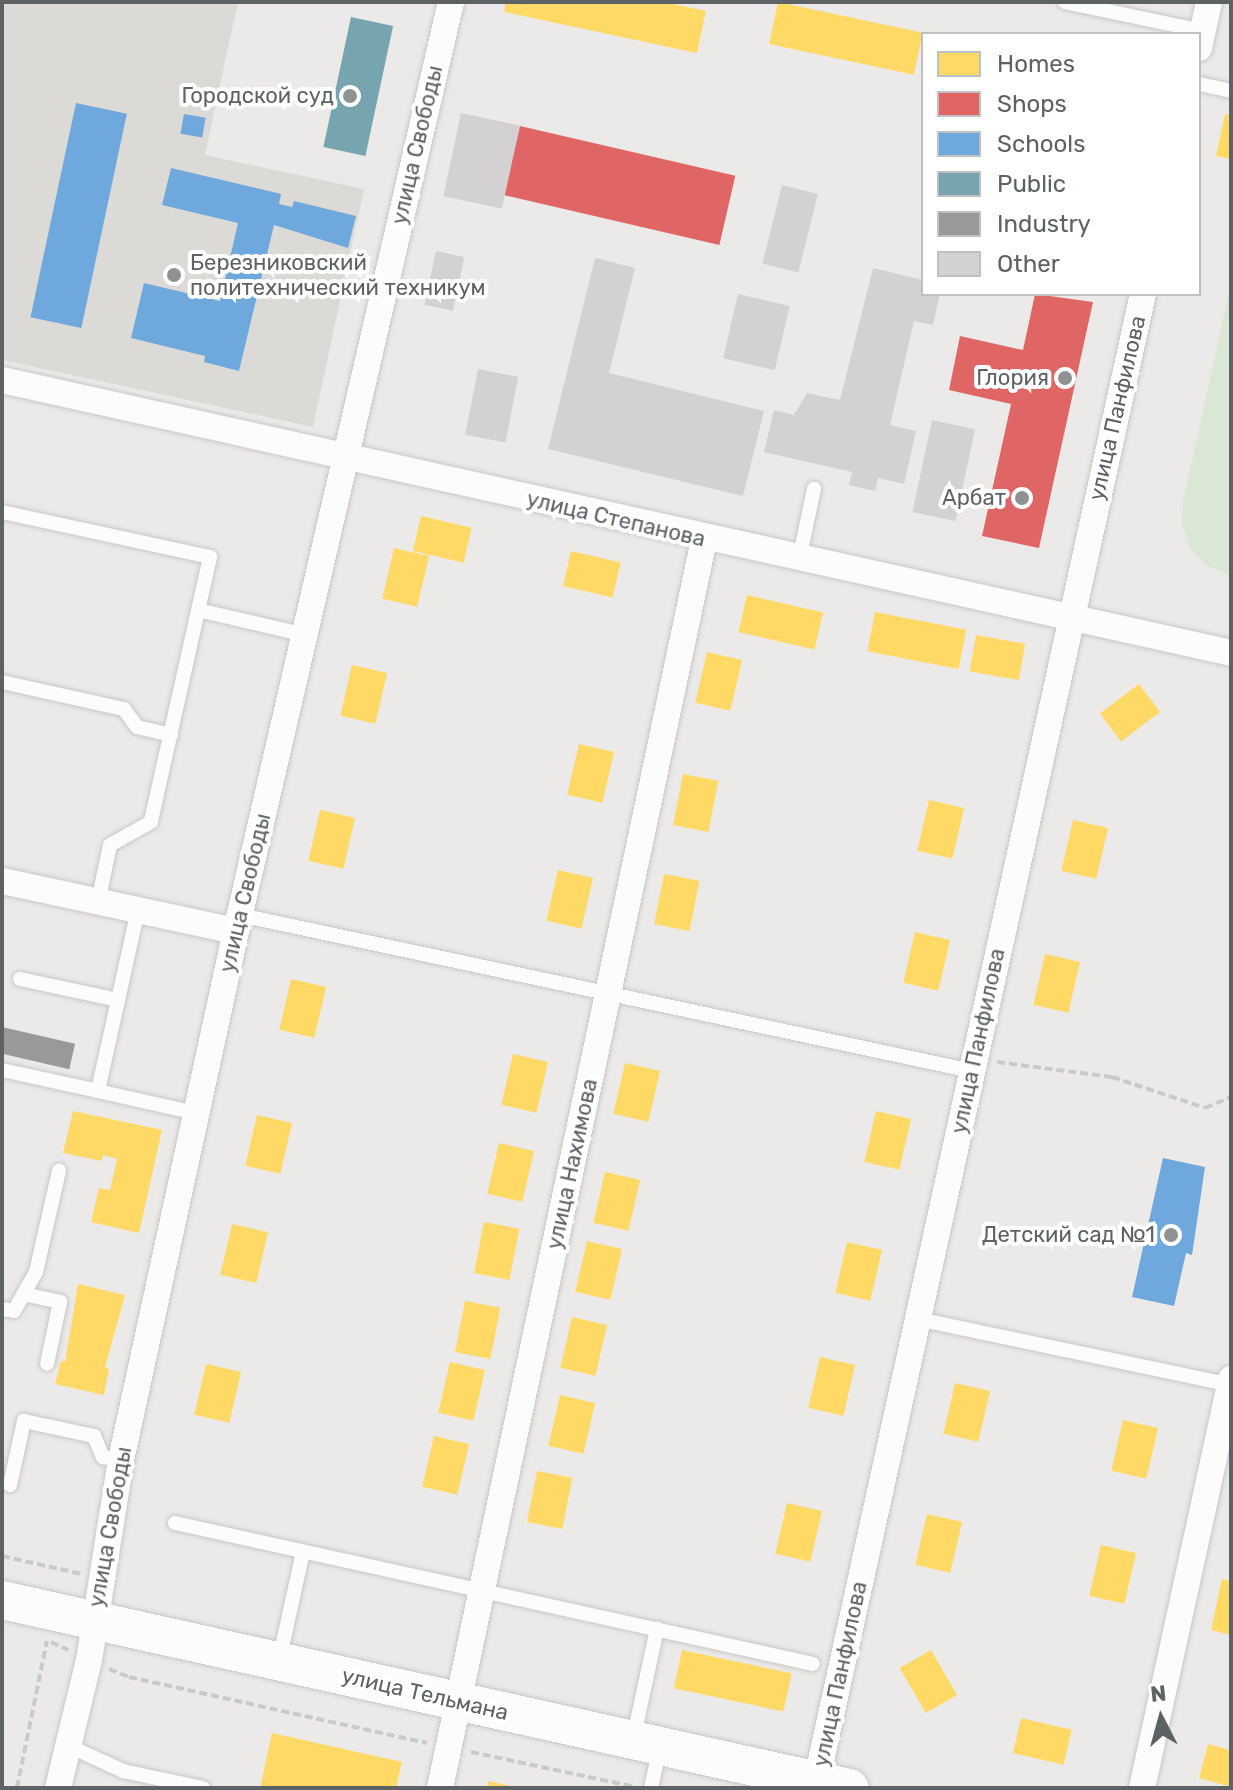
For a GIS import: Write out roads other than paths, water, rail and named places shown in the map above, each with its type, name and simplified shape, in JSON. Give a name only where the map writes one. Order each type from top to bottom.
[{"type":"main road","name":"улица Тельмана","points":[[2,1600],[827,1786]]},
{"type":"street","name":"улица Свободы","points":[[58,1788],[89,1660],[121,1460],[196,1113],[302,634],[451,2]]},
{"type":"street","points":[[1201,40],[1209,2]]},
{"type":"street","name":"улица Панфилова","points":[[827,1786],[918,1319],[1068,618],[1143,296]]},
{"type":"street","name":"улица Степанова","points":[[2,380],[344,455],[704,540],[1231,653]]},
{"type":"street","name":"улица Нахимова","points":[[440,1788],[704,540]]},
{"type":"street","points":[[2,881],[138,910],[238,923]]},
{"type":"street","points":[[1142,1788],[1230,1382]]},
{"type":"lane","points":[[1065,2],[1172,32]]},
{"type":"lane","points":[[1201,84],[1231,91]]},
{"type":"lane","points":[[799,560],[814,489]]},
{"type":"lane","points":[[2,512],[210,557],[151,822],[110,845],[98,902]]},
{"type":"lane","points":[[198,610],[302,634]]},
{"type":"lane","points":[[2,682],[124,709],[137,727],[171,735]]},
{"type":"lane","points":[[98,1091],[138,910]]},
{"type":"lane","points":[[238,923],[973,1065]]},
{"type":"lane","points":[[20,979],[118,1000]]},
{"type":"lane","points":[[2,1070],[196,1113]]},
{"type":"lane","points":[[2,1309],[14,1311],[36,1272],[59,1171]]},
{"type":"lane","points":[[23,1294],[60,1302],[47,1364]]},
{"type":"lane","points":[[918,1319],[1230,1382]]},
{"type":"lane","points":[[10,1485],[24,1421],[94,1436],[103,1457],[121,1460]]},
{"type":"lane","points":[[175,1523],[813,1664]]},
{"type":"lane","points":[[279,1661],[303,1552]]},
{"type":"lane","points":[[651,1788],[647,1743],[657,1629]]},
{"type":"lane","points":[[69,1746],[123,1771],[203,1788]]},
{"type":"place","name":"Городской суд","points":[[350,96]]},
{"type":"place","name":"Березниковский политехнический техникум","points":[[174,275]]},
{"type":"place","name":"Глория","points":[[1065,378]]},
{"type":"place","name":"Арбат","points":[[1022,498]]},
{"type":"place","name":"Детский сад №1","points":[[1171,1235]]}]
